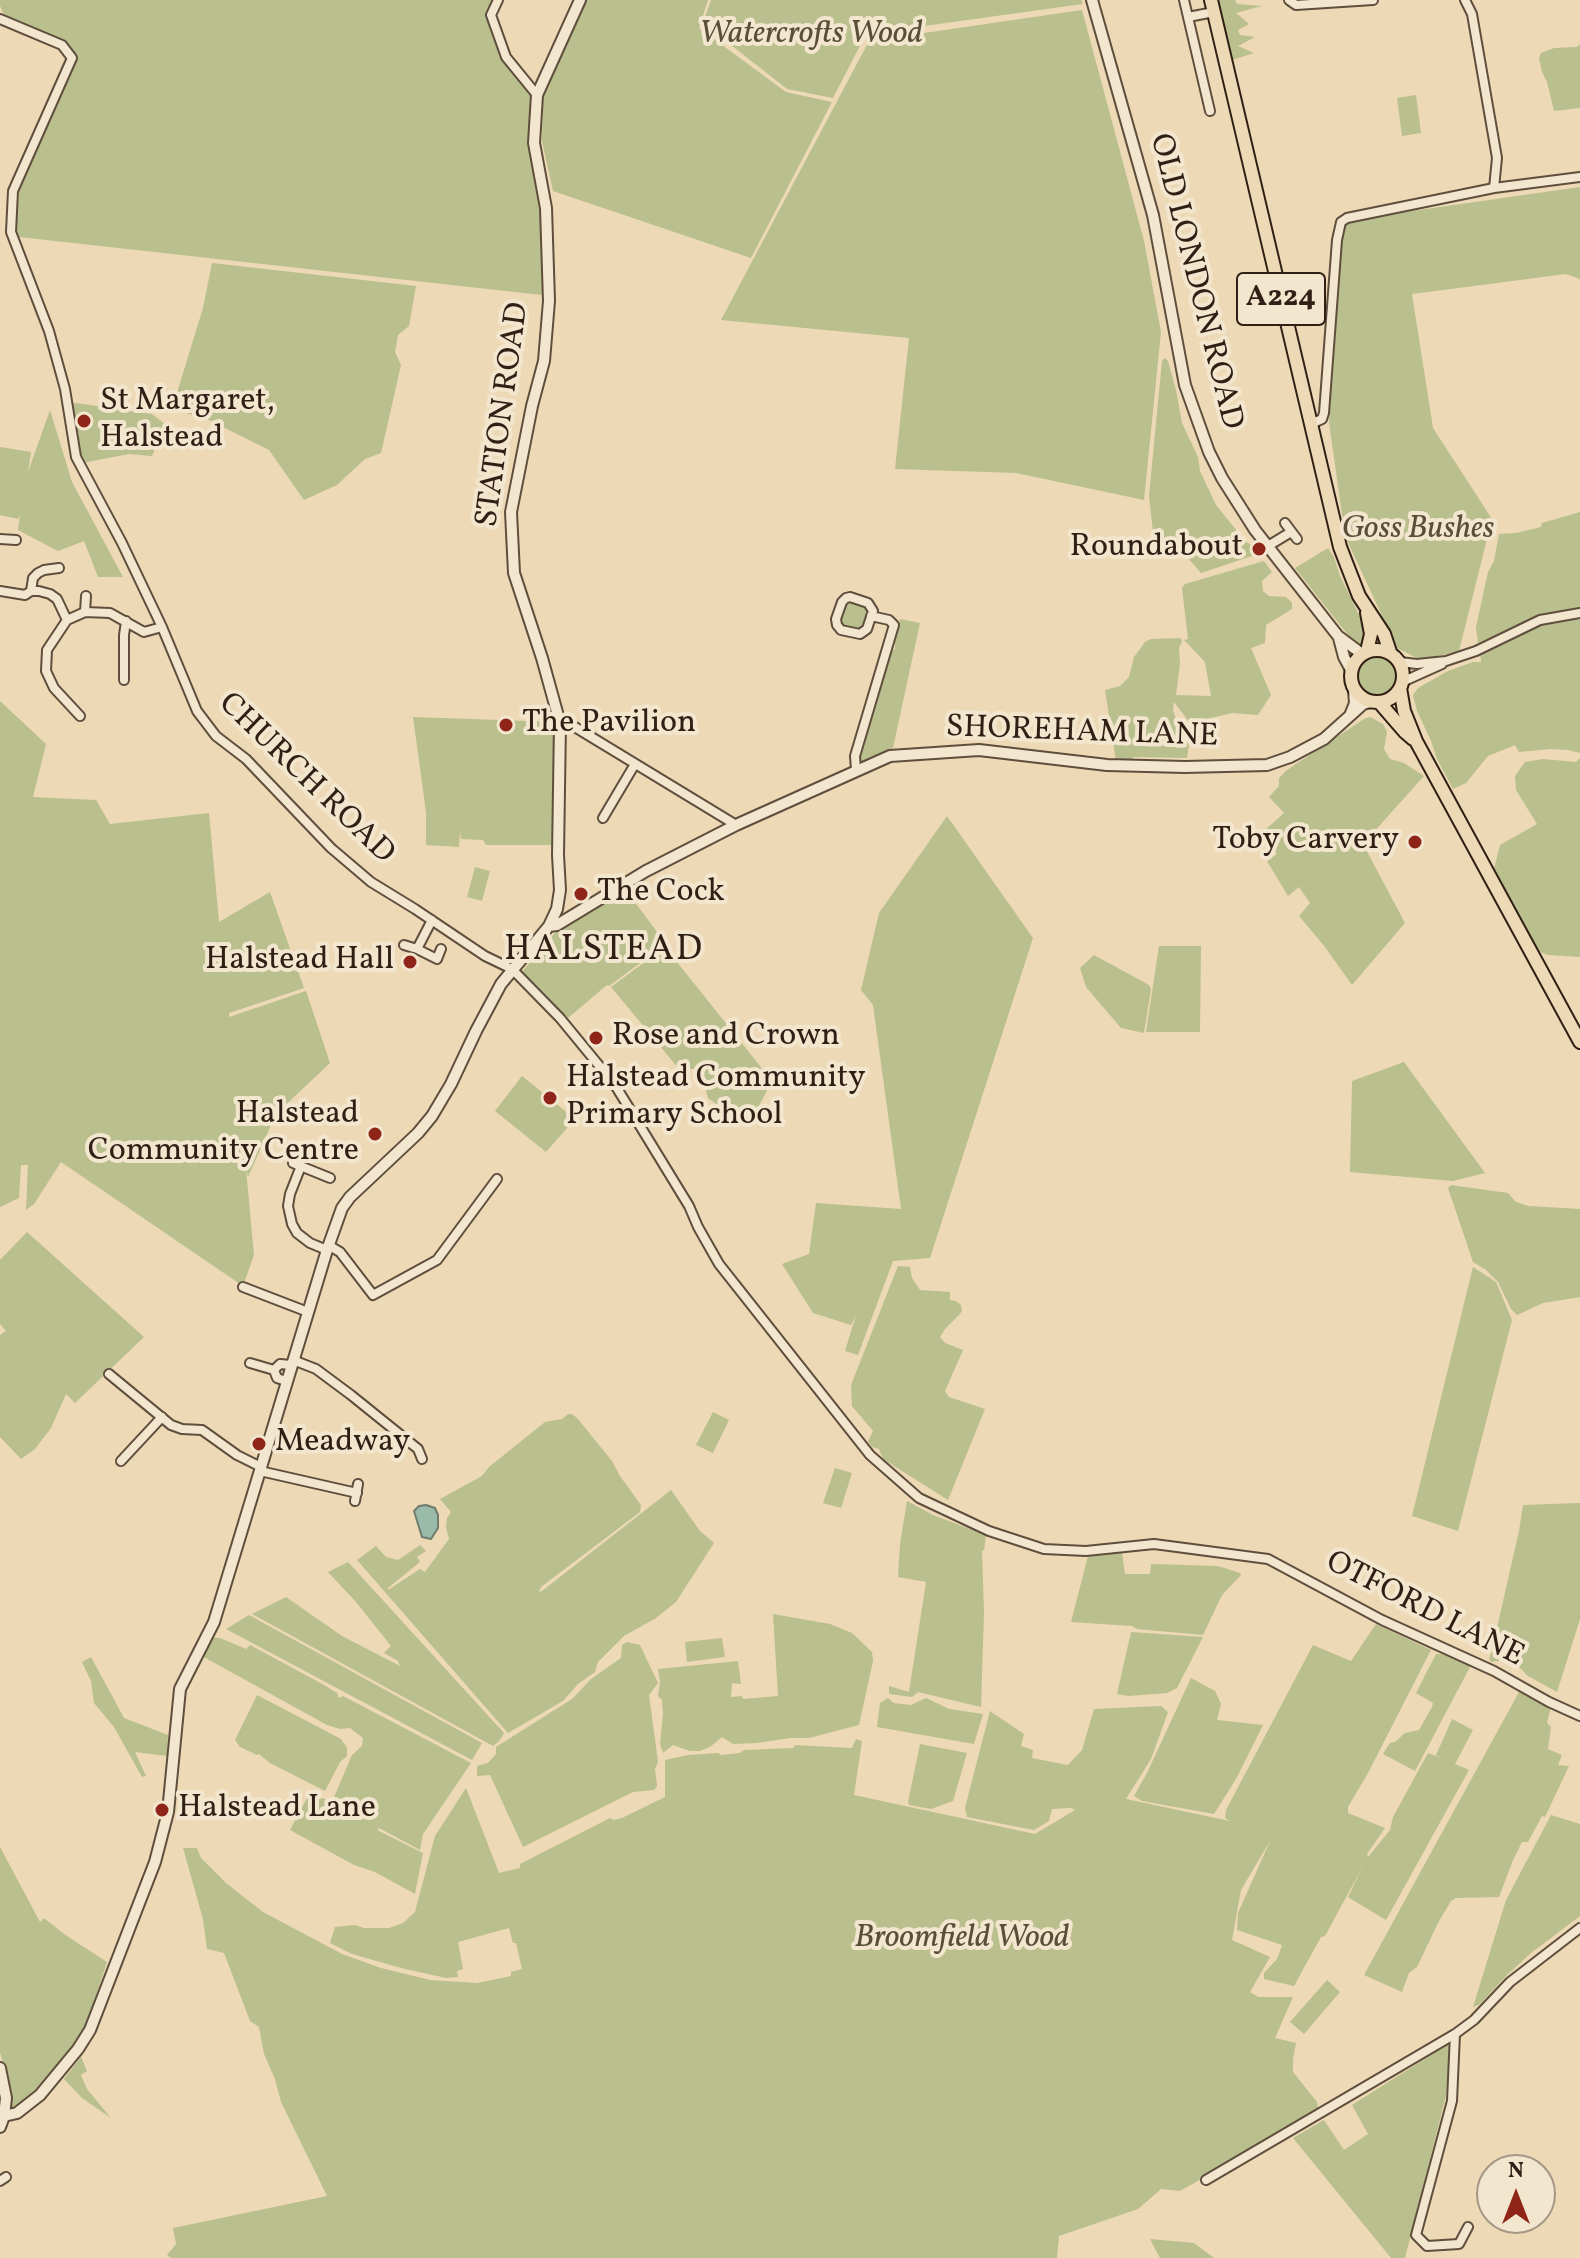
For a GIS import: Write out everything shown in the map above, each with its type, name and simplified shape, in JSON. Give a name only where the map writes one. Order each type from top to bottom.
[{"type":"main road","name":"A224","points":[[1212,6],[1340,547],[1366,610],[1384,634],[1390,652]]},
{"type":"main road","name":"A224","points":[[1364,652],[1371,634],[1366,610]]},
{"type":"main road","points":[[1416,741],[1375,702],[1359,696],[1354,690],[1350,680],[1351,670],[1353,663],[1364,652],[1379,649],[1390,652],[1400,662],[1404,711],[1416,741],[1580,1042]]},
{"type":"main road","points":[[1375,702],[1392,697],[1401,685]]},
{"type":"street","points":[[498,0],[491,15],[506,57],[537,95],[580,0]]},
{"type":"street","name":"OLD LONDON ROAD","points":[[1092,0],[1153,215],[1191,405],[1209,452],[1243,513],[1268,546],[1338,636],[1364,652]]},
{"type":"street","points":[[1184,0],[1210,111]]},
{"type":"street","points":[[1289,0],[1296,5],[1373,0]]},
{"type":"street","points":[[1465,0],[1472,14],[1497,158],[1494,188]]},
{"type":"street","points":[[1188,17],[1212,6]]},
{"type":"street","name":"CHURCH ROAD","points":[[0,19],[62,45],[72,58],[13,191],[11,232],[49,331],[65,389],[76,457],[122,543],[197,711],[216,736],[246,759],[331,848],[371,882],[485,956],[512,969]]},
{"type":"street","name":"STATION ROAD","points":[[537,95],[534,143],[546,208],[549,301],[544,361],[511,512],[514,573],[560,718],[560,890],[557,909],[549,926]]},
{"type":"street","points":[[1311,424],[1322,419],[1324,413],[1341,222],[1347,218],[1494,188],[1580,177]]},
{"type":"street","points":[[1268,546],[1294,536],[1285,523]]},
{"type":"street","points":[[0,539],[16,540]]},
{"type":"street","points":[[31,591],[33,578],[38,573],[59,568]]},
{"type":"street","points":[[0,591],[25,595],[31,591],[50,594],[57,599],[67,620]]},
{"type":"street","points":[[85,612],[86,596]]},
{"type":"street","points":[[846,598],[868,603],[873,611],[871,616],[867,629],[860,634],[841,630],[837,625],[836,619],[846,598]]},
{"type":"street","points":[[80,716],[54,688],[46,665],[47,650],[67,620],[85,612],[110,613],[144,632],[162,627]]},
{"type":"street","points":[[1401,685],[1446,661],[1476,651],[1540,620],[1580,613]]},
{"type":"street","points":[[856,770],[855,756],[894,625],[889,620],[871,616]]},
{"type":"street","points":[[124,680],[126,621]]},
{"type":"street","name":"OLD LONDON ROAD","points":[[1338,636],[1351,670]]},
{"type":"street","points":[[1400,662],[1446,661]]},
{"type":"street","points":[[1350,714],[1355,703],[1354,690]]},
{"type":"street","name":"SHOREHAM LANE","points":[[549,926],[557,925],[646,871],[736,825],[890,756],[979,750],[1107,765],[1258,766],[1290,757],[1324,739],[1363,704],[1375,702]]},
{"type":"street","points":[[560,718],[736,825]]},
{"type":"street","points":[[603,818],[635,764]]},
{"type":"street","points":[[417,949],[432,920]]},
{"type":"street","points":[[4,2116],[17,2113],[40,2095],[90,2030],[155,1862],[168,1812],[180,1689],[214,1622],[336,1220],[350,1197],[432,1116],[483,1016],[512,969],[549,926]]},
{"type":"street","points":[[404,945],[437,959],[441,949]]},
{"type":"street","name":"OTFORD LANE","points":[[512,969],[560,1018],[615,1085],[689,1206],[719,1264],[870,1455],[919,1498],[989,1531],[1044,1549],[1086,1551],[1154,1544],[1268,1559],[1382,1620],[1494,1671],[1580,1716]]},
{"type":"street","points":[[330,1178],[297,1164],[288,1214],[297,1233],[310,1243],[340,1252],[373,1295],[437,1260],[491,1182]]},
{"type":"street","points":[[243,1287],[308,1312]]},
{"type":"street","points":[[274,1370],[280,1364],[292,1362],[316,1369],[418,1449],[422,1459]]},
{"type":"street","points":[[250,1363],[274,1370]]},
{"type":"street","points":[[274,1370],[277,1378],[286,1381]]},
{"type":"street","points":[[109,1374],[176,1428],[208,1433],[260,1469],[357,1493]]},
{"type":"street","points":[[121,1461],[162,1417]]},
{"type":"street","points":[[1206,2180],[1455,2034],[1474,2020],[1510,1982],[1580,1928]]},
{"type":"street","points":[[1455,2034],[1452,2101],[1416,2235],[1427,2246],[1459,2244],[1468,2227]]},
{"type":"street","points":[[0,2068],[6,2098],[0,2127]]},
{"type":"green space","points":[[0,0],[494,0],[486,16],[502,61],[532,97],[528,145],[541,210],[542,295],[19,237],[16,230],[19,192],[77,58],[65,42],[4,15]]},
{"type":"green space","points":[[587,0],[708,0],[699,28],[786,92],[832,102],[751,258],[553,191],[542,141],[543,96]]},
{"type":"green space","name":"Watercrofts Wood","points":[[711,0],[1081,0],[1083,4],[866,34],[833,98],[787,89],[703,23]]},
{"type":"green space","points":[[1215,0],[1235,0],[1237,4],[1262,6],[1236,13],[1249,24],[1238,30],[1240,35],[1255,37],[1238,46],[1254,53],[1229,61]]},
{"type":"green space","points":[[1082,10],[1144,241],[1161,332],[1144,500],[1016,473],[895,469],[909,338],[721,320],[869,41]]},
{"type":"green space","points":[[1580,44],[1580,108],[1554,111],[1539,58],[1541,53],[1554,48],[1577,47]]},
{"type":"green space","points":[[1416,95],[1421,133],[1402,136],[1397,98]]},
{"type":"green space","name":"Goss Bushes","points":[[1580,187],[1580,279],[1566,274],[1412,294],[1433,428],[1492,519],[1459,651],[1421,660],[1397,648],[1345,536],[1329,422],[1342,221]]},
{"type":"green space","points":[[212,263],[416,286],[409,326],[398,335],[395,352],[401,365],[381,453],[365,459],[337,485],[304,500],[269,450],[207,419],[172,409],[203,308]]},
{"type":"green space","points":[[1165,358],[1176,390],[1182,423],[1198,457],[1200,471],[1216,505],[1246,542],[1253,546],[1252,556],[1201,573],[1188,558],[1152,554],[1149,496],[1162,361]]},
{"type":"green space","points":[[71,404],[152,414],[165,424],[152,456],[129,454],[82,463],[78,455]]},
{"type":"green space","points":[[50,410],[72,482],[123,577],[98,577],[84,541],[58,551],[18,530],[20,515],[18,519],[0,515],[0,447],[31,452],[28,472]]},
{"type":"green space","name":"Goss Bushes","points":[[1580,512],[1580,608],[1538,616],[1478,643],[1476,627],[1499,534],[1541,527],[1542,523]]},
{"type":"green space","points":[[1328,548],[1365,627],[1361,647],[1356,646],[1295,568]]},
{"type":"green space","points":[[1264,561],[1272,572],[1262,581],[1263,591],[1269,596],[1286,597],[1292,603],[1292,609],[1266,625],[1265,643],[1251,648],[1271,695],[1258,715],[1232,713],[1190,723],[1174,702],[1178,725],[1186,734],[1189,744],[1187,758],[1133,757],[1134,761],[1116,761],[1105,690],[1120,686],[1129,677],[1134,657],[1145,642],[1180,638],[1176,695],[1211,696],[1205,662],[1184,640],[1188,639],[1182,588],[1185,584]]},
{"type":"green space","points":[[850,600],[866,604],[870,611],[864,628],[859,631],[840,624],[845,602]]},
{"type":"green space","points":[[1580,617],[1580,753],[1550,749],[1519,752],[1515,745],[1488,756],[1466,783],[1453,789],[1417,711],[1413,695],[1418,688],[1448,671],[1481,662],[1480,652],[1541,623]]},
{"type":"green space","points":[[900,619],[920,623],[893,748],[857,764],[887,655],[895,649]]},
{"type":"green space","points":[[1377,653],[1392,660],[1399,675],[1392,690],[1377,697],[1362,690],[1355,675],[1362,660]]},
{"type":"green space","points":[[0,701],[46,744],[33,797],[96,800],[110,824],[209,813],[219,922],[270,892],[304,988],[229,1013],[229,1017],[306,991],[330,1063],[276,1114],[248,1177],[246,1169],[254,1255],[243,1286],[61,1162],[34,1204],[26,1210],[28,1165],[21,1165],[19,1198],[0,1207]]},
{"type":"green space","points":[[413,717],[556,722],[557,845],[486,845],[483,840],[461,839],[460,830],[459,847],[426,845],[426,812]]},
{"type":"green space","points":[[1370,717],[1383,724],[1387,732],[1384,749],[1390,759],[1404,763],[1424,776],[1363,844],[1405,923],[1352,985],[1299,916],[1310,903],[1299,887],[1288,896],[1267,861],[1277,854],[1263,832],[1284,813],[1269,797],[1279,786],[1279,778]]},
{"type":"green space","points":[[1580,758],[1580,957],[1548,955],[1538,951],[1494,869],[1500,845],[1537,824],[1516,790],[1515,776],[1525,762],[1543,759],[1576,762]]},
{"type":"green space","points":[[947,816],[1033,938],[930,1258],[893,1261],[858,1355],[845,1351],[856,1315],[851,1325],[813,1313],[782,1264],[809,1254],[816,1203],[901,1209],[873,1005],[861,990],[879,913]]},
{"type":"green space","points":[[475,867],[490,871],[482,901],[467,897]]},
{"type":"green space","points":[[625,889],[666,944],[607,985],[568,1018],[521,973],[555,933]]},
{"type":"green space","points":[[1159,946],[1201,946],[1200,1032],[1146,1032]]},
{"type":"green space","points":[[665,947],[772,1081],[748,1127],[708,1098],[700,1069],[679,1069],[611,987]]},
{"type":"green space","points":[[1094,955],[1149,985],[1151,989],[1144,1033],[1121,1028],[1086,987],[1080,968]]},
{"type":"green space","points":[[1404,1062],[1485,1173],[1453,1181],[1350,1172],[1352,1081]]},
{"type":"green space","points":[[522,1076],[575,1119],[546,1152],[495,1111]]},
{"type":"green space","points":[[1451,1185],[1508,1193],[1516,1202],[1528,1206],[1580,1209],[1580,1297],[1543,1303],[1517,1315],[1498,1282],[1473,1262],[1448,1188]]},
{"type":"green space","points":[[27,1232],[144,1337],[75,1403],[66,1394],[51,1428],[35,1449],[21,1459],[0,1437],[0,1335],[6,1331],[0,1324],[0,1260]]},
{"type":"green space","points":[[898,1266],[910,1267],[912,1278],[920,1290],[950,1292],[950,1300],[961,1305],[962,1311],[940,1337],[945,1343],[963,1350],[945,1391],[949,1397],[985,1409],[948,1500],[883,1459],[879,1449],[872,1447],[868,1441],[873,1431],[852,1406],[851,1385]]},
{"type":"green space","points":[[1473,1267],[1496,1282],[1512,1320],[1458,1531],[1412,1516]]},
{"type":"green space","points":[[713,1412],[729,1420],[713,1453],[696,1445]]},
{"type":"green space","points":[[568,1414],[577,1418],[612,1461],[641,1505],[640,1512],[541,1587],[539,1592],[671,1490],[700,1531],[714,1543],[676,1602],[656,1618],[624,1636],[598,1662],[595,1672],[578,1684],[563,1701],[508,1733],[357,1560],[376,1546],[386,1557],[398,1560],[420,1545],[426,1551],[417,1557],[420,1562],[388,1590],[420,1569],[425,1572],[449,1539],[446,1527],[451,1512],[440,1499],[482,1476],[545,1422],[562,1419]]},
{"type":"green space","points":[[835,1468],[852,1473],[841,1508],[823,1503]]},
{"type":"green space","points":[[907,1501],[933,1515],[986,1535],[982,1551],[981,1707],[918,1692],[912,1697],[889,1694],[889,1686],[909,1692],[926,1582],[898,1577]]},
{"type":"green space","points":[[1580,1503],[1580,1619],[1557,1692],[1528,1676],[1509,1657],[1491,1662],[1489,1659],[1500,1634],[1496,1632],[1523,1505]]},
{"type":"green space","points":[[1122,1553],[1125,1574],[1150,1574],[1151,1564],[1218,1566],[1241,1575],[1222,1595],[1203,1635],[1071,1622],[1088,1556]]},
{"type":"green space","points":[[348,1562],[504,1733],[493,1746],[252,1614],[286,1597],[342,1636],[400,1666],[398,1661],[384,1653],[391,1646],[328,1572]]},
{"type":"green space","points":[[773,1614],[830,1624],[852,1633],[872,1652],[873,1661],[859,1725],[809,1738],[757,1743],[733,1744],[722,1737],[700,1751],[673,1745],[663,1753],[660,1744],[663,1714],[662,1700],[658,1696],[658,1669],[738,1661],[741,1684],[732,1683],[731,1697],[778,1696]]},
{"type":"green space","points":[[249,1615],[482,1743],[472,1760],[226,1629]]},
{"type":"green space","name":"Broomfield Wood","points":[[1376,1624],[1431,1650],[1348,1807],[1348,1813],[1385,1828],[1368,1857],[1390,1830],[1393,1817],[1428,1753],[1442,1758],[1436,1755],[1452,1719],[1473,1730],[1455,1764],[1469,1770],[1386,1920],[1348,1897],[1363,1866],[1294,1986],[1264,1979],[1264,1973],[1277,1959],[1282,1945],[1237,1930],[1238,1913],[1270,1841],[1241,1890],[1232,1940],[1270,1957],[1250,1992],[1258,1997],[1293,1997],[1275,2038],[1296,2043],[1293,2072],[1317,2102],[1318,2109],[1311,2115],[1305,2115],[1305,2120],[1180,2191],[1161,2189],[1138,2209],[1059,2236],[1057,2258],[171,2258],[167,2255],[176,2244],[173,2228],[327,2196],[281,2102],[264,2054],[259,2027],[250,2021],[224,1953],[207,1949],[203,1919],[183,1848],[197,1848],[201,1858],[226,1883],[263,1912],[342,1954],[430,1980],[477,1983],[511,1976],[511,1972],[522,1969],[509,1928],[458,1942],[463,1969],[457,1971],[458,1977],[446,1978],[401,1968],[352,1954],[330,1943],[335,1927],[389,1928],[403,1923],[415,1912],[435,1836],[466,1788],[499,1873],[520,1868],[520,1864],[610,1818],[622,1818],[665,1797],[665,1760],[688,1755],[793,1748],[795,1745],[852,1748],[856,1739],[862,1741],[854,1795],[1035,1834],[1075,1810],[1052,1809],[1049,1821],[1034,1830],[967,1817],[965,1808],[990,1711],[1024,1734],[1021,1746],[1033,1750],[1032,1758],[1068,1765],[1082,1750],[1094,1709],[1161,1706],[1168,1712],[1151,1759],[1126,1799],[1230,1821],[1225,1818],[1226,1810],[1313,1645],[1351,1661]]},
{"type":"green space","points":[[1131,1632],[1203,1637],[1177,1688],[1167,1693],[1117,1694]]},
{"type":"green space","points":[[211,1637],[246,1649],[250,1645],[324,1685],[337,1693],[339,1698],[343,1696],[471,1763],[423,1834],[420,1850],[379,1828],[377,1830],[423,1853],[415,1894],[290,1830],[307,1798],[317,1801],[334,1797],[352,1755],[362,1746],[363,1738],[350,1728],[327,1725],[202,1656]]},
{"type":"green space","points":[[722,1638],[725,1657],[687,1662],[685,1642]]},
{"type":"green space","points":[[627,1642],[640,1645],[658,1683],[649,1695],[658,1762],[655,1769],[657,1786],[654,1790],[633,1792],[523,1847],[490,1775],[477,1776],[477,1766],[488,1763],[496,1754],[496,1747],[572,1699],[591,1679],[621,1658],[622,1645]]},
{"type":"green space","points":[[1436,1654],[1469,1664],[1470,1667],[1415,1771],[1383,1754],[1390,1743],[1405,1733],[1419,1730],[1432,1707],[1433,1703],[1416,1693]]},
{"type":"green space","points":[[91,1657],[124,1718],[168,1735],[167,1756],[135,1752],[146,1776],[142,1777],[114,1727],[94,1703],[91,1681],[82,1662]]},
{"type":"green space","points":[[1191,1678],[1215,1691],[1221,1704],[1217,1720],[1263,1725],[1214,1814],[1142,1801],[1134,1796]]},
{"type":"green space","points":[[1519,1692],[1548,1705],[1547,1723],[1551,1727],[1548,1749],[1562,1755],[1558,1765],[1569,1766],[1545,1817],[1542,1816],[1528,1842],[1522,1842],[1499,1897],[1456,1898],[1451,1901],[1417,1967],[1409,1973],[1402,1992],[1364,1975]]},
{"type":"green space","points":[[257,1695],[341,1739],[347,1748],[347,1756],[340,1762],[325,1791],[270,1763],[259,1754],[240,1747],[235,1740]]},
{"type":"green space","points":[[888,1698],[894,1703],[911,1705],[926,1698],[949,1709],[983,1714],[974,1744],[877,1727],[880,1703]]},
{"type":"green space","points":[[920,1744],[967,1753],[953,1801],[931,1809],[909,1805],[908,1802]]},
{"type":"green space","points":[[1551,1815],[1580,1824],[1580,1916],[1531,1953],[1480,2004],[1473,2007],[1506,1900]]},
{"type":"green space","points":[[0,1847],[40,1922],[44,1918],[107,1962],[86,2026],[75,2046],[24,2102],[8,2108],[9,2080],[0,2053]]},
{"type":"green space","points":[[1327,1980],[1340,1992],[1304,2034],[1290,2022]]},
{"type":"green space","points":[[1450,2043],[1446,2096],[1405,2258],[1391,2258],[1293,2138],[1324,2120],[1344,2150],[1368,2134],[1352,2105]]},
{"type":"green space","points":[[81,2057],[87,2071],[81,2075],[87,2089],[111,2118],[82,2098],[64,2079]]},
{"type":"green space","points":[[1150,2239],[1194,2243],[1214,2258],[1160,2258]]},
{"type":"shaded area","points":[[426,1505],[435,1508],[438,1515],[438,1528],[431,1539],[422,1537],[414,1511]]},
{"type":"place","name":"St Margaret, Halstead","points":[[84,421]]},
{"type":"place","name":"Roundabout","points":[[1259,549]]},
{"type":"place","name":"The Pavilion","points":[[506,725]]},
{"type":"place","name":"Toby Carvery","points":[[1415,842]]},
{"type":"place","name":"The Cock","points":[[581,894]]},
{"type":"place","name":"Halstead Hall","points":[[410,962]]},
{"type":"place","name":"Rose and Crown","points":[[596,1038]]},
{"type":"place","name":"Halstead Community Primary School","points":[[550,1098]]},
{"type":"place","name":"Halstead Community Centre","points":[[375,1134]]},
{"type":"place","name":"Meadway","points":[[259,1444]]},
{"type":"place","name":"Halstead Lane","points":[[162,1810]]},
{"type":"district","name":"HALSTEAD","points":[[604,952]]}]
